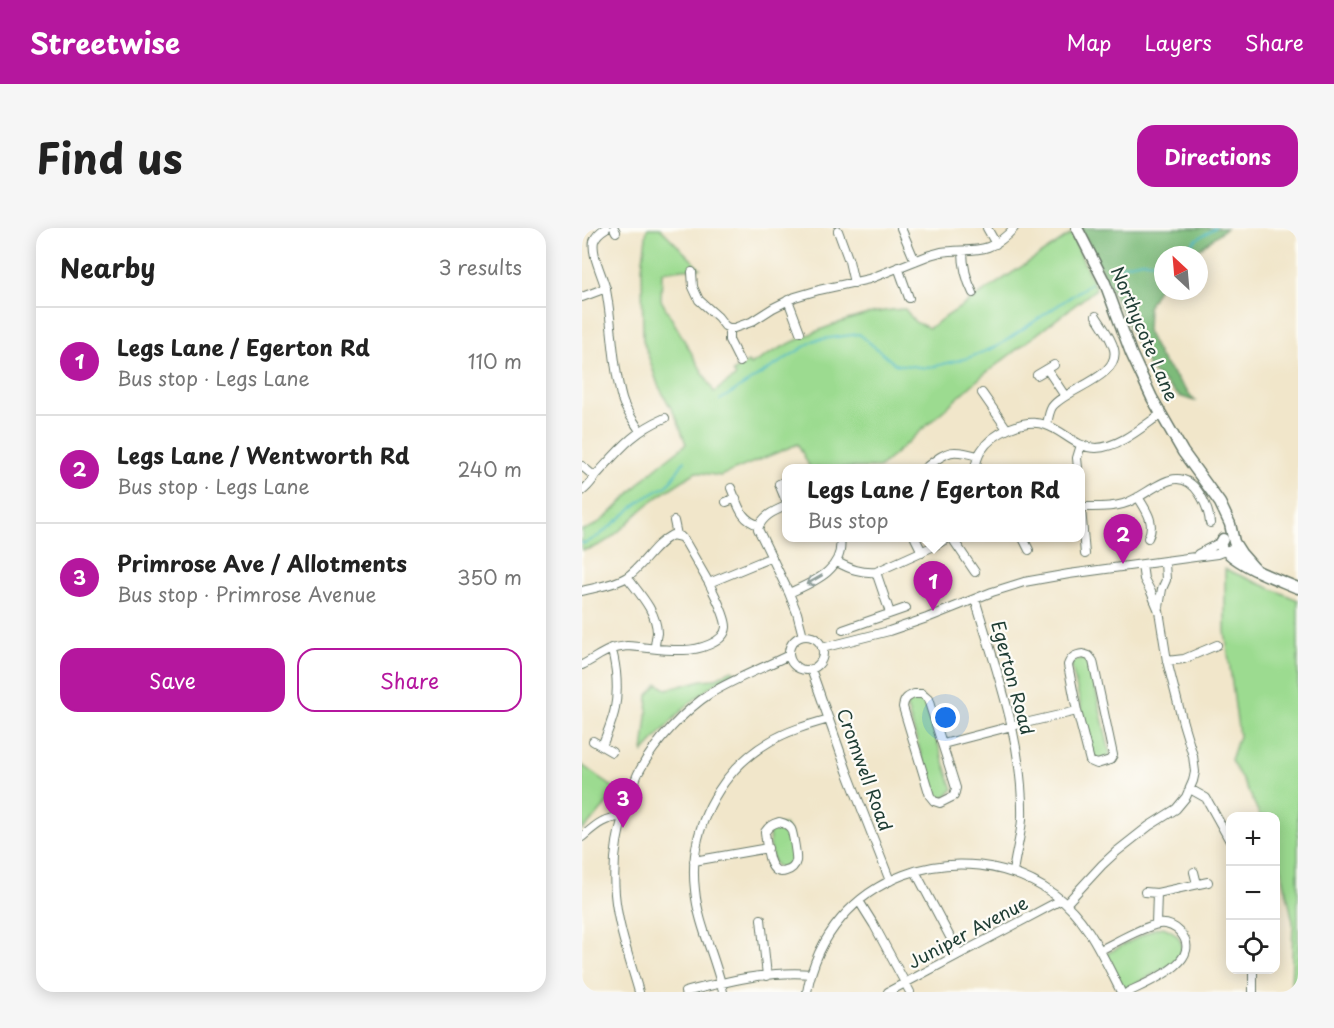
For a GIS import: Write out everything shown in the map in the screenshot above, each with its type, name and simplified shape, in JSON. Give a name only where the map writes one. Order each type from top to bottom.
[{"type":"street","points":[[606,228],[596,236],[594,247],[606,288],[620,392],[623,402],[640,431]]},
{"type":"street","points":[[901,228],[915,261]]},
{"type":"street","points":[[987,228],[996,244]]},
{"type":"street","points":[[702,276],[692,275],[693,287],[699,300],[725,326],[740,327],[788,300],[819,290],[854,283],[941,252],[981,249],[996,244],[1014,228]]},
{"type":"street","name":"Northycote Lane","points":[[1077,228],[1105,283],[1131,353],[1161,414],[1183,452],[1215,495],[1224,512],[1227,544]]},
{"type":"street","points":[[832,243],[839,235],[854,283]]},
{"type":"street","points":[[963,251],[963,267],[970,277],[973,293]]},
{"type":"street","points":[[898,267],[909,298]]},
{"type":"street","points":[[582,297],[606,288]]},
{"type":"street","points":[[788,300],[800,326]]},
{"type":"street","points":[[1047,425],[1052,408],[1065,396],[1101,374],[1110,366],[1114,358],[1114,346],[1099,328],[1096,316]]},
{"type":"street","points":[[729,328],[729,340],[740,362]]},
{"type":"street","points":[[1038,375],[1051,367],[1065,396]]},
{"type":"street","points":[[982,393],[1007,429]]},
{"type":"street","points":[[976,464],[985,445],[1007,429],[1017,425],[1040,423],[1081,446],[1098,448],[1116,444],[1161,414]]},
{"type":"street","points":[[582,491],[589,486],[623,445],[649,425],[665,418]]},
{"type":"street","points":[[1078,464],[1081,446]]},
{"type":"street","points":[[931,464],[954,451],[978,456]]},
{"type":"street","points":[[582,466],[595,477]]},
{"type":"street","points":[[1085,507],[1113,507],[1124,504],[1160,484],[1171,480],[1186,480],[1193,484],[1202,497],[1210,523]]},
{"type":"street","points":[[731,488],[743,516],[750,523],[759,524]]},
{"type":"street","points":[[1138,497],[1149,516],[1152,533]]},
{"type":"street","points":[[726,502],[736,498]]},
{"type":"street","points":[[782,508],[764,518],[758,529],[789,593],[803,636]]},
{"type":"street","points":[[674,521],[677,535]]},
{"type":"street","points":[[1085,534],[1087,548]]},
{"type":"street","points":[[582,591],[617,582],[627,577],[663,540],[677,535],[686,543],[709,583],[725,620],[723,634],[712,642],[693,649],[627,646],[611,648],[582,665]]},
{"type":"street","points":[[789,593],[815,581],[837,562],[841,542]]},
{"type":"street","points":[[917,542],[922,552]]},
{"type":"street","points":[[837,562],[856,571],[876,572],[941,542]]},
{"type":"street","points":[[954,542],[975,572]]},
{"type":"street","points":[[1027,542],[1029,550]]},
{"type":"street","points":[[822,648],[889,631],[1007,587],[1042,578],[1216,554],[1227,544],[1240,553],[1255,569],[1298,588]]},
{"type":"street","points":[[709,583],[772,557]]},
{"type":"street","points":[[1159,611],[1162,589],[1166,580],[1165,562]]},
{"type":"street","points":[[960,570],[969,563]]},
{"type":"street","points":[[1142,565],[1144,579],[1159,611],[1167,661],[1195,763],[1190,789],[1206,798],[1226,835]]},
{"type":"street","points":[[876,572],[890,613]]},
{"type":"street","points":[[627,577],[646,603],[655,621],[657,632],[655,648]]},
{"type":"street","name":"Egerton Road","points":[[975,599],[1012,726],[1021,788],[1022,821],[1013,873]]},
{"type":"street","points":[[843,630],[906,608]]},
{"type":"street","points":[[803,636],[817,640],[823,655],[817,666],[806,670],[795,665],[789,655],[792,643],[803,636]]},
{"type":"street","points":[[1167,661],[1184,659],[1217,645]]},
{"type":"street","points":[[602,746],[614,717],[618,691],[614,654],[611,648]]},
{"type":"street","points":[[1083,654],[1089,656],[1093,661],[1113,755],[1110,760],[1097,764],[1090,761],[1077,711],[1068,665],[1070,659],[1083,654]]},
{"type":"street","points":[[639,992],[620,929],[614,870],[615,849],[622,817],[640,770],[660,741],[695,705],[718,689],[789,655]]},
{"type":"street","name":"Cromwell Road","points":[[811,669],[847,771],[890,881]]},
{"type":"street","points":[[922,693],[928,699],[943,744],[956,788],[954,796],[940,803],[934,801],[930,796],[903,707],[907,697],[922,693]]},
{"type":"street","points":[[943,744],[1077,711]]},
{"type":"street","points":[[722,988],[697,907],[695,891],[694,861],[699,834],[707,811],[731,773],[754,752],[782,735],[828,718]]},
{"type":"street","points":[[593,741],[612,752]]},
{"type":"street","name":"Juniper Avenue","points":[[888,992],[1063,902],[1135,837],[1176,808],[1190,789]]},
{"type":"street","points":[[582,837],[603,820],[622,817]]},
{"type":"street","points":[[779,822],[786,824],[790,828],[796,860],[793,867],[786,872],[777,871],[771,866],[768,848],[765,832],[768,827],[779,822]]},
{"type":"street","points":[[694,861],[768,848]]},
{"type":"street","points":[[807,992],[819,954],[836,925],[860,901],[875,889],[915,871],[935,866],[962,864],[1013,873],[1036,883],[1063,902],[1087,928],[1121,992]]},
{"type":"street","points":[[915,871],[959,954]]},
{"type":"street","points":[[1194,872],[1197,884]]},
{"type":"street","points":[[1145,892],[1157,893],[1208,882]]},
{"type":"street","points":[[1156,924],[1157,893]]},
{"type":"street","points":[[860,901],[910,992]]},
{"type":"street","points":[[761,919],[768,976]]},
{"type":"street","points":[[1100,950],[1156,924],[1176,927],[1183,936],[1185,952],[1182,960],[1170,970],[1128,992]]},
{"type":"street","points":[[685,992],[722,988],[768,976],[811,974]]},
{"type":"street","points":[[1253,974],[1253,992]]},
{"type":"green space","points":[[660,228],[700,268],[662,272],[661,300],[714,392],[736,376],[733,372],[748,362],[750,365],[807,335],[852,318],[905,309],[915,322],[929,328],[1071,234],[1096,289],[982,376],[883,464],[808,464],[798,444],[720,476],[696,472],[652,501],[609,539],[600,545],[582,550],[582,530],[590,528],[607,516],[651,473],[686,444],[677,419],[658,385],[643,340],[642,268],[647,229]]},
{"type":"green space","points":[[1081,228],[1226,228],[1203,246],[1154,246],[1154,296],[1148,307],[1147,331],[1161,359],[1195,401],[1179,396],[1149,368]]},
{"type":"green space","points":[[1225,569],[1298,600],[1298,990],[1291,988],[1293,922],[1280,863],[1280,812],[1258,812],[1231,760],[1239,736],[1225,631]]},
{"type":"green space","points":[[1085,657],[1089,660],[1110,753],[1108,758],[1097,760],[1093,758],[1071,664]]},
{"type":"green space","points":[[732,670],[735,672],[711,686],[684,708],[643,752],[648,695],[658,684],[666,689],[714,679]]},
{"type":"green space","points":[[920,696],[923,699],[953,789],[941,798],[936,798],[933,793],[906,705],[911,698]]},
{"type":"green space","points":[[582,765],[618,791],[582,830]]},
{"type":"green space","points":[[785,825],[790,834],[793,862],[780,868],[773,859],[769,830],[773,826]]},
{"type":"green space","points":[[1163,927],[1175,934],[1181,942],[1182,948],[1178,958],[1173,964],[1124,990],[1106,954],[1154,929]]},
{"type":"waterway","points":[[1190,246],[1215,228]]},
{"type":"waterway","points":[[1111,268],[1142,261],[1154,262]]},
{"type":"waterway","points":[[720,400],[815,340],[859,334],[895,364],[927,368],[968,358],[998,346],[1091,283]]},
{"type":"waterway","points":[[582,543],[600,535],[643,499],[668,485],[685,460]]},
{"type":"place","name":"Legs Lane / Wentworth Rd","points":[[1123,564]]},
{"type":"place","name":"Legs Lane / Egerton Rd","points":[[933,611]]},
{"type":"place","name":"Primrose Ave / Allotments","points":[[623,828]]}]
